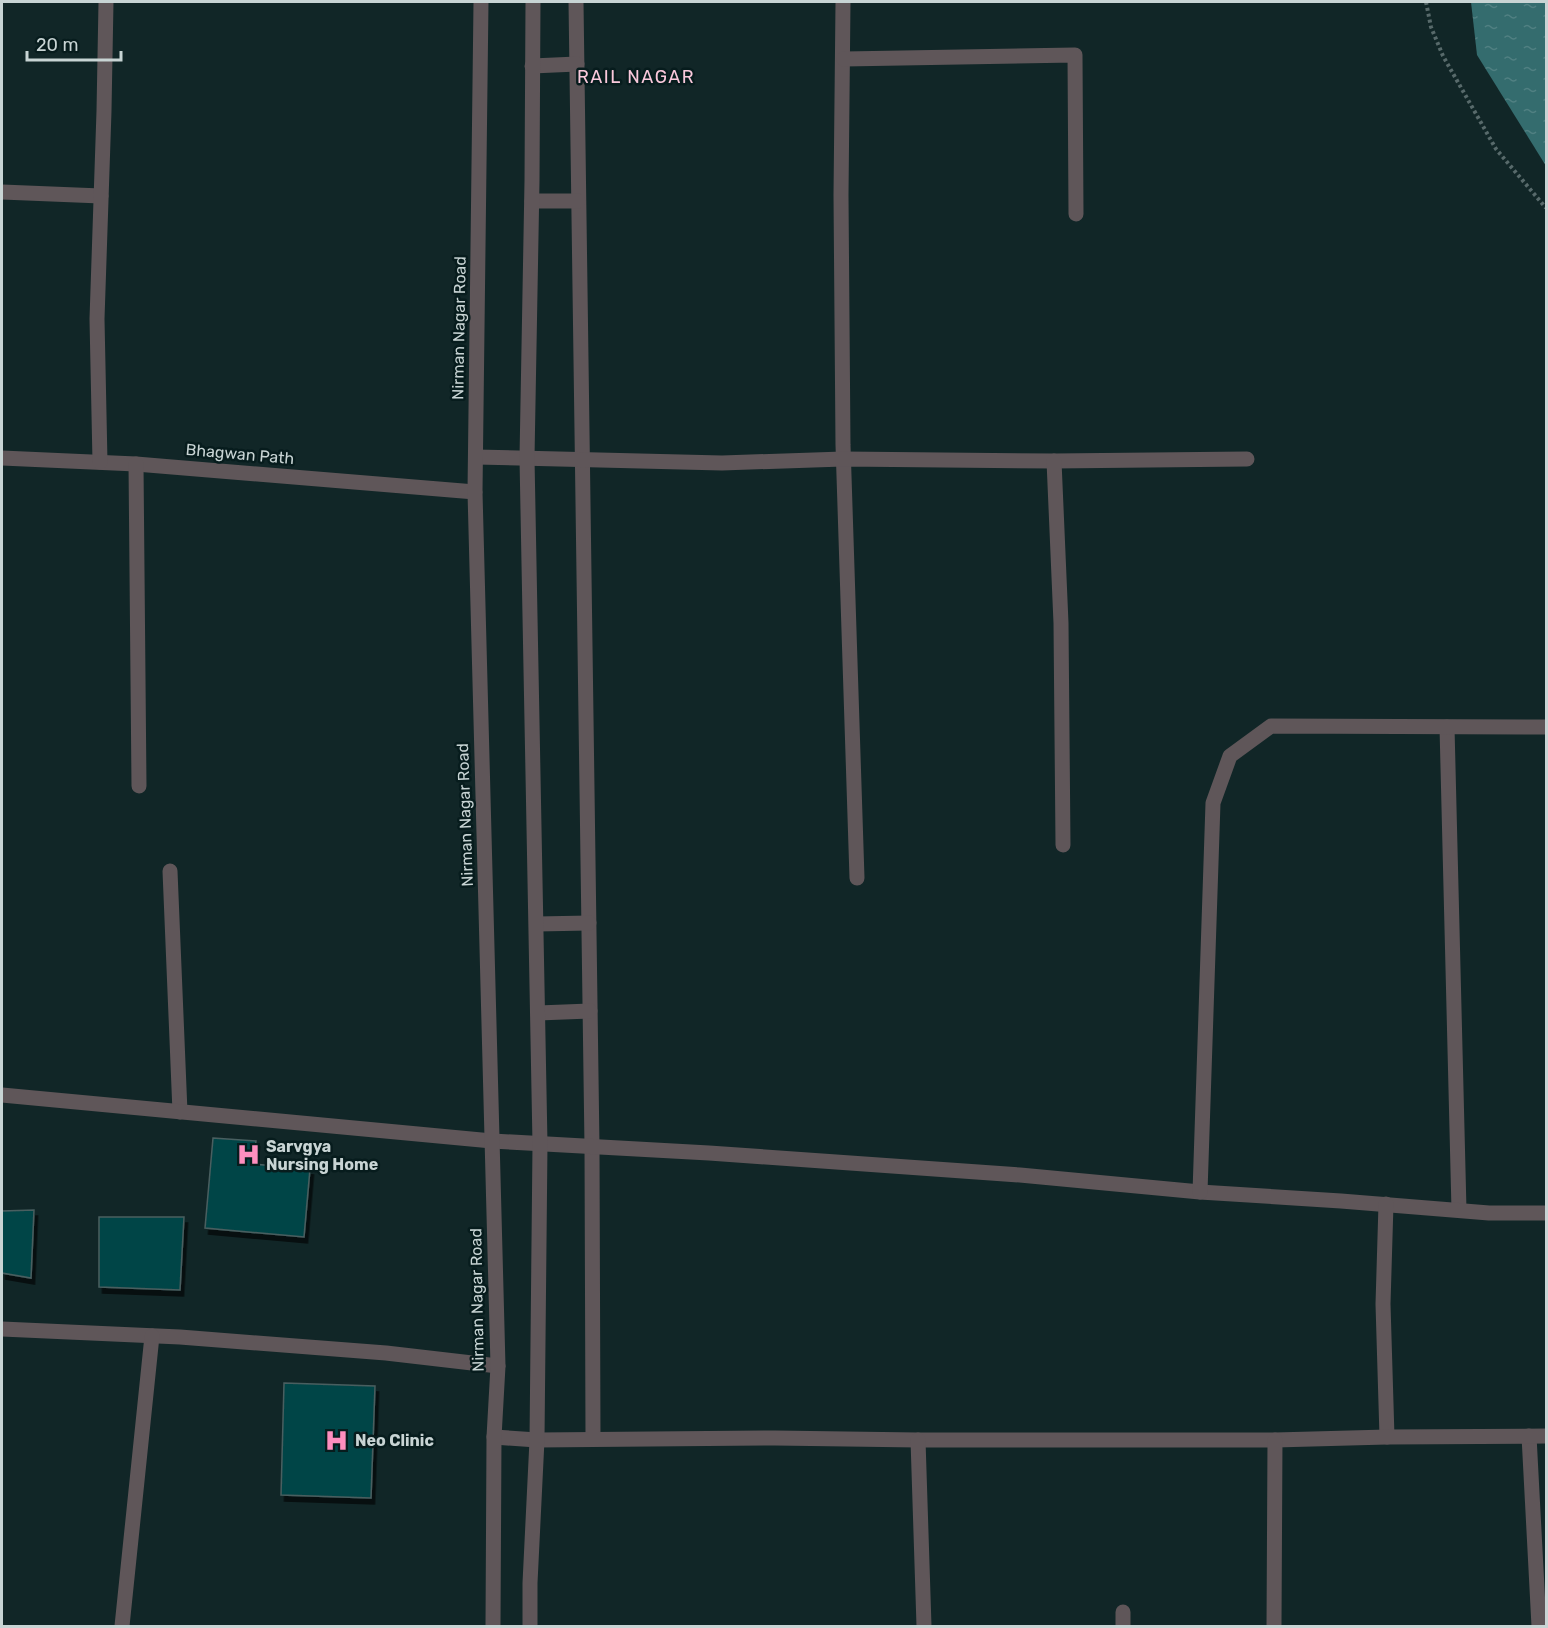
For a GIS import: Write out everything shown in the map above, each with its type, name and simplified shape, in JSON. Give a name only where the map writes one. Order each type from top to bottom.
[{"type":"street","points":[[100,462],[97,319],[106,2]]},
{"type":"street","name":"Nirman Nagar Road","points":[[482,2],[475,492],[498,1366],[494,1437],[493,1626]]},
{"type":"street","points":[[530,1626],[537,1440],[540,1144],[527,458],[532,201],[532,2]]},
{"type":"street","points":[[576,2],[592,1147],[593,1439]]},
{"type":"street","points":[[843,2],[841,195],[843,459],[857,878]]},
{"type":"street","points":[[844,59],[1075,55],[1077,214]]},
{"type":"street","points":[[532,66],[577,64]]},
{"type":"street","points":[[2,192],[101,196]]},
{"type":"street","points":[[532,201],[578,201]]},
{"type":"street","points":[[476,457],[722,463],[843,459],[1054,461],[1247,459]]},
{"type":"street","name":"Bhagwan Path","points":[[2,458],[136,464],[475,492]]},
{"type":"street","points":[[1054,461],[1061,623],[1063,845]]},
{"type":"street","points":[[136,464],[139,786]]},
{"type":"street","points":[[1200,1192],[1213,803],[1230,756],[1271,726],[1546,727]]},
{"type":"street","points":[[1448,727],[1459,1210]]},
{"type":"street","points":[[170,871],[180,1112]]},
{"type":"street","points":[[537,924],[589,923]]},
{"type":"street","points":[[538,1013],[590,1011]]},
{"type":"street","points":[[2,1095],[492,1142],[709,1153],[1020,1175],[1200,1192],[1489,1213],[1546,1214]]},
{"type":"street","points":[[1386,1204],[1383,1304],[1387,1437]]},
{"type":"street","points":[[2,1329],[152,1335],[386,1353],[498,1366]]},
{"type":"street","points":[[122,1626],[152,1335]]},
{"type":"street","points":[[1529,1436],[1539,1626]]},
{"type":"street","points":[[494,1437],[537,1440],[775,1437],[918,1440],[1275,1440],[1546,1436]]},
{"type":"street","points":[[918,1440],[924,1626]]},
{"type":"street","points":[[1274,1626],[1275,1440]]},
{"type":"path","points":[[1426,2],[1431,27],[1443,56],[1496,149],[1546,208]]},
{"type":"water","points":[[1471,2],[1546,2],[1546,166],[1477,55]]},
{"type":"building","points":[[213,1138],[256,1141],[253,1164],[310,1169],[304,1237],[205,1228]]},
{"type":"building","points":[[34,1210],[31,1278],[2,1273],[2,1211]]},
{"type":"building","points":[[99,1217],[184,1217],[180,1290],[99,1287]]},
{"type":"building","points":[[284,1383],[375,1386],[371,1498],[281,1495]]},
{"type":"place","name":"Sarvgya Nursing Home","points":[[248,1155]]},
{"type":"place","name":"Neo Clinic","points":[[337,1440]]},
{"type":"district","name":"RAIL NAGAR","points":[[636,77]]}]
